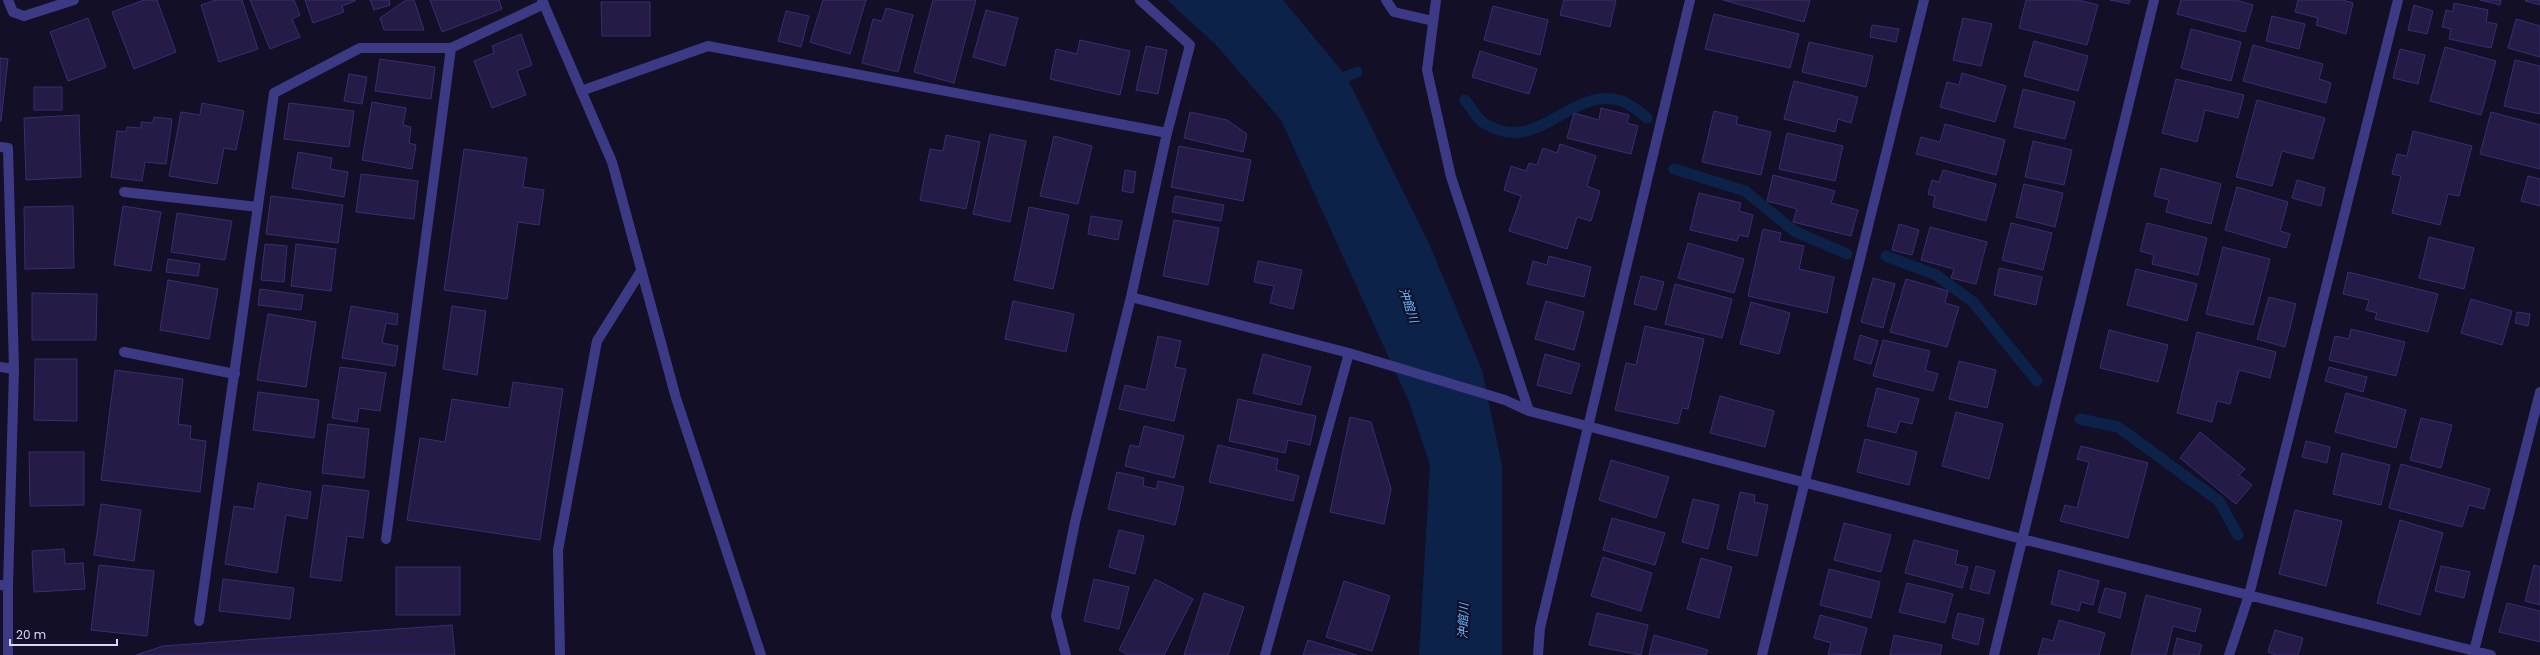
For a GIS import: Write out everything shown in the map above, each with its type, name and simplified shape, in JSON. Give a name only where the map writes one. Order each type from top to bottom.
[{"type":"street","points":[[8,0],[13,12],[24,16],[74,0]]},
{"type":"street","points":[[1066,655],[1056,616],[1075,522],[1132,297],[1167,133],[1190,45],[1140,0]]},
{"type":"street","points":[[1386,0],[1394,12],[1433,21]]},
{"type":"street","points":[[1436,0],[1427,70],[1451,177],[1530,411]]},
{"type":"street","points":[[1538,655],[1540,628],[1587,426],[1690,0]]},
{"type":"street","points":[[1762,655],[1806,483],[1924,0]]},
{"type":"street","points":[[1994,655],[2154,0]]},
{"type":"street","points":[[2229,655],[2249,595],[2398,0]]},
{"type":"street","points":[[199,621],[274,94],[360,48],[452,48],[543,2],[612,162],[676,398],[761,655]]},
{"type":"street","points":[[581,91],[708,46],[1167,133]]},
{"type":"street","points":[[386,539],[452,48]]},
{"type":"street","points":[[0,147],[8,148],[14,369],[4,586],[8,655]]},
{"type":"street","points":[[124,192],[258,206]]},
{"type":"street","points":[[560,655],[558,550],[597,341],[641,271]]},
{"type":"street","points":[[1132,297],[1349,353],[1505,400],[1530,411],[2022,539],[2249,595],[2473,653],[2491,655]]},
{"type":"street","points":[[124,352],[235,374]]},
{"type":"street","points":[[1265,655],[1349,353]]},
{"type":"street","points":[[0,367],[14,369]]},
{"type":"street","points":[[2473,653],[2540,392]]},
{"type":"water","name":"沖館川","points":[[1167,0],[1283,0],[1346,76],[1428,241],[1482,370],[1502,466],[1502,655],[1419,655],[1430,465],[1409,402],[1281,120],[1216,45]]},
{"type":"building","points":[[144,0],[157,0],[176,52],[134,69],[112,12]]},
{"type":"building","points":[[216,0],[242,0],[258,49],[219,62],[201,5]]},
{"type":"building","points":[[250,0],[294,0],[300,15],[292,19],[300,37],[270,49]]},
{"type":"building","points":[[305,0],[355,1],[342,6],[344,12],[313,23]]},
{"type":"building","points":[[370,0],[389,0],[390,5],[374,10]]},
{"type":"building","points":[[406,0],[414,0],[424,30],[384,30],[380,18]]},
{"type":"building","points":[[430,0],[499,0],[502,9],[442,32]]},
{"type":"building","points":[[823,0],[866,0],[850,54],[810,42]]},
{"type":"building","points":[[933,0],[976,0],[954,83],[914,72]]},
{"type":"building","points":[[1564,0],[1616,0],[1610,27],[1560,15]]},
{"type":"building","points":[[1723,0],[1810,0],[1804,22]]},
{"type":"building","points":[[2026,0],[2078,0],[2098,5],[2087,45],[2019,28]]},
{"type":"building","points":[[2110,0],[2130,0],[2129,4]]},
{"type":"building","points":[[2181,0],[2235,0],[2253,5],[2245,32],[2177,14]]},
{"type":"building","points":[[2298,0],[2343,0],[2353,3],[2346,34],[2316,25],[2318,18],[2295,12]]},
{"type":"building","points":[[2480,0],[2501,0],[2500,5]]},
{"type":"building","points":[[2526,0],[2540,0],[2540,5],[2525,1]]},
{"type":"building","points":[[601,2],[650,2],[650,36],[602,36]]},
{"type":"building","points":[[2454,3],[2488,10],[2486,22],[2497,24],[2491,48],[2449,39],[2451,29],[2442,27],[2446,10],[2453,12]]},
{"type":"building","points":[[2414,5],[2433,11],[2427,34],[2408,30]]},
{"type":"building","points":[[1493,6],[1548,20],[1540,55],[1484,40]]},
{"type":"building","points":[[886,8],[913,15],[898,72],[862,63],[873,19],[882,21]]},
{"type":"building","points":[[986,10],[1018,18],[1005,66],[973,57]]},
{"type":"building","points":[[786,11],[809,16],[801,47],[778,41]]},
{"type":"building","points":[[1714,14],[1799,34],[1790,68],[1705,49]]},
{"type":"building","points":[[2272,16],[2305,24],[2299,49],[2266,41]]},
{"type":"building","points":[[88,18],[106,67],[68,81],[50,32]]},
{"type":"building","points":[[1963,18],[1992,24],[1981,66],[1953,60]]},
{"type":"building","points":[[2516,19],[2540,26],[2540,57],[2508,48]]},
{"type":"building","points":[[1872,25],[1899,29],[1896,42],[1870,37]]},
{"type":"building","points":[[2191,29],[2241,42],[2231,81],[2181,68]]},
{"type":"building","points":[[521,34],[532,65],[517,71],[526,95],[492,108],[474,61],[494,53],[492,46]]},
{"type":"building","points":[[1080,40],[1130,51],[1120,95],[1050,79],[1056,49],[1077,54]]},
{"type":"building","points":[[2034,41],[2088,56],[2078,91],[2024,76]]},
{"type":"building","points":[[1809,42],[1873,56],[1866,87],[1802,72]]},
{"type":"building","points":[[2253,45],[2323,64],[2319,79],[2331,83],[2326,103],[2243,81]]},
{"type":"building","points":[[1146,46],[1167,50],[1158,94],[1136,90]]},
{"type":"building","points":[[2445,47],[2496,61],[2481,115],[2430,101]]},
{"type":"building","points":[[2400,49],[2425,55],[2418,84],[2393,78]]},
{"type":"building","points":[[1480,51],[1537,69],[1529,94],[1472,77]]},
{"type":"building","points":[[0,58],[8,59],[1,121],[0,121]]},
{"type":"building","points":[[380,59],[435,67],[431,99],[375,91]]},
{"type":"building","points":[[2515,60],[2540,66],[2540,114],[2504,106]]},
{"type":"building","points":[[1962,73],[2006,86],[1995,122],[1940,107],[1947,82],[1959,85]]},
{"type":"building","points":[[349,74],[367,77],[362,104],[344,101]]},
{"type":"building","points":[[2176,79],[2244,95],[2238,118],[2205,110],[2197,142],[2162,133]]},
{"type":"building","points":[[1794,81],[1858,97],[1851,123],[1838,119],[1835,132],[1784,119]]},
{"type":"building","points":[[34,87],[62,87],[62,110],[34,110]]},
{"type":"building","points":[[2023,89],[2075,102],[2065,139],[2014,127]]},
{"type":"building","points":[[2257,100],[2325,118],[2313,159],[2282,151],[2272,186],[2236,177]]},
{"type":"building","points":[[372,102],[406,108],[403,125],[411,127],[409,143],[416,145],[412,169],[362,160]]},
{"type":"building","points":[[202,103],[244,111],[236,150],[224,148],[217,184],[169,176],[181,112],[200,115]]},
{"type":"building","points":[[289,103],[354,111],[349,147],[284,139]]},
{"type":"building","points":[[1601,108],[1629,115],[1627,123],[1638,126],[1631,154],[1567,138],[1574,113],[1599,120]]},
{"type":"building","points":[[1714,111],[1738,117],[1736,124],[1771,132],[1761,175],[1702,162]]},
{"type":"building","points":[[1190,112],[1227,120],[1247,134],[1243,152],[1184,138]]},
{"type":"building","points":[[2491,112],[2540,125],[2540,169],[2480,154]]},
{"type":"building","points":[[79,115],[81,177],[26,180],[24,118]]},
{"type":"building","points":[[154,117],[172,119],[166,164],[145,162],[142,181],[111,177],[117,131],[126,132],[127,127],[141,128],[141,122],[153,123]]},
{"type":"building","points":[[1945,124],[2005,140],[1996,175],[1916,154],[1921,137],[1940,142]]},
{"type":"building","points":[[2413,131],[2472,146],[2459,196],[2448,194],[2440,225],[2392,213],[2401,176],[2392,174],[2397,154],[2407,156]]},
{"type":"building","points":[[1787,133],[1843,146],[1835,181],[1779,169]]},
{"type":"building","points":[[990,134],[1026,141],[1010,222],[973,214]]},
{"type":"building","points":[[946,135],[980,142],[966,209],[920,200],[930,149],[943,151]]},
{"type":"building","points":[[1054,136],[1092,146],[1078,204],[1040,196]]},
{"type":"building","points":[[2033,141],[2072,150],[2064,185],[2025,177]]},
{"type":"building","points":[[1560,144],[1596,156],[1587,186],[1600,191],[1591,221],[1577,217],[1567,249],[1509,231],[1521,196],[1504,190],[1511,166],[1526,171],[1529,163],[1537,165],[1543,148],[1557,153]]},
{"type":"building","points":[[1179,146],[1251,160],[1243,201],[1171,187]]},
{"type":"building","points":[[464,149],[527,158],[523,187],[544,190],[539,225],[518,222],[507,299],[444,290]]},
{"type":"building","points":[[298,152],[332,158],[330,169],[348,172],[344,197],[292,188]]},
{"type":"building","points":[[2161,168],[2221,184],[2211,224],[2166,212],[2169,200],[2154,196]]},
{"type":"building","points":[[1125,170],[1136,172],[1133,193],[1122,191]]},
{"type":"building","points":[[1943,170],[1996,184],[1986,221],[1933,207],[1935,196],[1928,194],[1932,180],[1939,182]]},
{"type":"building","points":[[361,174],[418,181],[414,219],[356,212]]},
{"type":"building","points":[[1773,175],[1835,191],[1831,203],[1858,210],[1851,236],[1793,222],[1797,209],[1767,201]]},
{"type":"building","points":[[2528,176],[2540,179],[2540,206],[2521,201]]},
{"type":"building","points":[[2297,180],[2325,188],[2321,206],[2292,198]]},
{"type":"building","points":[[2024,184],[2063,193],[2055,227],[2016,217]]},
{"type":"building","points":[[2237,187],[2288,202],[2280,231],[2290,234],[2286,248],[2225,230]]},
{"type":"building","points":[[1699,193],[1741,203],[1739,211],[1753,215],[1748,237],[1739,235],[1737,241],[1690,230]]},
{"type":"building","points":[[271,196],[343,205],[338,243],[266,234]]},
{"type":"building","points":[[1175,196],[1224,205],[1221,221],[1172,212]]},
{"type":"building","points":[[73,206],[74,268],[25,269],[24,207]]},
{"type":"building","points":[[123,206],[161,212],[151,271],[114,265]]},
{"type":"building","points":[[1029,207],[1069,215],[1053,289],[1014,280]]},
{"type":"building","points":[[177,213],[232,221],[225,260],[171,252]]},
{"type":"building","points":[[1091,216],[1122,221],[1118,240],[1088,234]]},
{"type":"building","points":[[1174,220],[1219,228],[1208,285],[1163,276]]},
{"type":"building","points":[[2011,223],[2052,233],[2043,270],[2002,260]]},
{"type":"building","points":[[2147,223],[2207,238],[2198,275],[2152,264],[2154,255],[2140,251]]},
{"type":"building","points":[[1899,224],[1919,230],[1912,255],[1892,250]]},
{"type":"building","points":[[1930,227],[1987,242],[1976,284],[1951,278],[1954,269],[1921,260]]},
{"type":"building","points":[[1763,229],[1781,233],[1779,241],[1804,246],[1799,269],[1834,277],[1827,313],[1748,296]]},
{"type":"building","points":[[2429,237],[2474,248],[2464,289],[2419,278]]},
{"type":"building","points":[[1688,243],[1744,259],[1734,293],[1678,278]]},
{"type":"building","points":[[265,244],[287,246],[284,282],[261,280]]},
{"type":"building","points":[[296,244],[336,249],[331,291],[291,286]]},
{"type":"building","points":[[2223,247],[2270,259],[2253,325],[2206,314]]},
{"type":"building","points":[[1549,256],[1591,267],[1584,297],[1527,284],[1533,261],[1547,265]]},
{"type":"building","points":[[168,259],[200,264],[198,276],[166,272]]},
{"type":"building","points":[[1258,261],[1302,270],[1293,309],[1270,303],[1274,286],[1254,282]]},
{"type":"building","points":[[1999,268],[2042,277],[2036,305],[1994,295]]},
{"type":"building","points":[[2136,269],[2197,284],[2187,321],[2127,305]]},
{"type":"building","points":[[2348,272],[2438,294],[2428,332],[2375,319],[2377,313],[2366,310],[2369,300],[2343,294]]},
{"type":"building","points":[[1641,276],[1664,282],[1656,310],[1634,304]]},
{"type":"building","points":[[1873,278],[1895,284],[1883,328],[1861,322]]},
{"type":"building","points":[[1906,279],[1948,291],[1945,303],[1959,307],[1947,347],[1890,332]]},
{"type":"building","points":[[168,280],[218,289],[209,339],[160,330]]},
{"type":"building","points":[[1675,284],[1732,299],[1722,338],[1665,324]]},
{"type":"building","points":[[260,289],[303,295],[301,310],[258,305]]},
{"type":"building","points":[[32,293],[97,294],[96,340],[32,340]]},
{"type":"building","points":[[2269,297],[2296,304],[2285,347],[2257,339]]},
{"type":"building","points":[[2471,299],[2512,311],[2502,345],[2461,333]]},
{"type":"building","points":[[1013,301],[1074,314],[1066,352],[1005,339]]},
{"type":"building","points":[[1546,301],[1584,312],[1574,350],[1535,339]]},
{"type":"building","points":[[1751,302],[1790,313],[1779,354],[1740,344]]},
{"type":"building","points":[[351,306],[398,314],[397,325],[386,323],[382,343],[398,346],[395,366],[342,358]]},
{"type":"building","points":[[452,306],[486,311],[477,375],[443,369]]},
{"type":"building","points":[[2517,312],[2530,314],[2528,326],[2515,323]]},
{"type":"building","points":[[268,314],[316,322],[306,387],[257,380]]},
{"type":"building","points":[[1645,326],[1704,339],[1688,409],[1682,408],[1678,424],[1615,410],[1626,363],[1636,365]]},
{"type":"building","points":[[2351,329],[2405,342],[2396,376],[2329,360],[2335,336],[2349,339]]},
{"type":"building","points":[[2109,330],[2168,345],[2158,382],[2100,368]]},
{"type":"building","points":[[2197,332],[2276,352],[2270,378],[2239,370],[2230,404],[2217,401],[2212,422],[2177,413]]},
{"type":"building","points":[[1860,335],[1878,341],[1871,364],[1854,359]]},
{"type":"building","points":[[1158,336],[1181,341],[1175,367],[1186,369],[1174,421],[1119,409],[1125,385],[1146,390]]},
{"type":"building","points":[[1883,340],[1930,351],[1925,370],[1938,374],[1933,391],[1873,376]]},
{"type":"building","points":[[1263,354],[1311,367],[1301,405],[1253,393]]},
{"type":"building","points":[[1545,354],[1580,364],[1571,394],[1537,385]]},
{"type":"building","points":[[35,359],[77,359],[77,421],[34,420]]},
{"type":"building","points":[[1959,361],[1996,370],[1987,408],[1949,399]]},
{"type":"building","points":[[340,367],[386,373],[380,411],[359,408],[357,422],[332,418]]},
{"type":"building","points":[[2329,367],[2367,377],[2363,392],[2325,381]]},
{"type":"building","points":[[115,370],[183,379],[178,424],[191,426],[190,439],[206,441],[200,492],[101,480]]},
{"type":"building","points":[[513,382],[563,389],[540,540],[407,520],[420,438],[445,442],[452,399],[509,408]]},
{"type":"building","points":[[1877,388],[1919,399],[1912,424],[1900,421],[1896,433],[1867,426]]},
{"type":"building","points":[[258,392],[319,400],[314,438],[253,430]]},
{"type":"building","points":[[2346,393],[2406,410],[2396,448],[2335,432]]},
{"type":"building","points":[[1720,396],[1774,411],[1765,447],[1710,433]]},
{"type":"building","points":[[1238,399],[1316,416],[1310,445],[1288,440],[1285,453],[1229,441]]},
{"type":"building","points":[[1956,412],[2003,424],[1989,479],[1942,466]]},
{"type":"building","points":[[1350,417],[1371,422],[1391,489],[1384,524],[1330,512]]},
{"type":"building","points":[[2421,418],[2452,425],[2441,468],[2410,460]]},
{"type":"building","points":[[328,424],[369,429],[364,478],[322,473]]},
{"type":"building","points":[[1144,426],[1184,436],[1174,478],[1125,466],[1130,445],[1139,447]]},
{"type":"building","points":[[2200,432],[2245,469],[2239,475],[2252,485],[2236,504],[2180,458]]},
{"type":"building","points":[[1865,439],[1917,452],[1909,485],[1857,472]]},
{"type":"building","points":[[2306,441],[2330,447],[2327,463],[2302,457]]},
{"type":"building","points":[[1218,445],[1278,459],[1276,470],[1299,476],[1293,501],[1209,482]]},
{"type":"building","points":[[2081,446],[2148,463],[2128,538],[2060,521],[2065,505],[2077,508],[2089,462],[2077,459]]},
{"type":"building","points":[[29,452],[84,452],[84,505],[30,506]]},
{"type":"building","points":[[2342,453],[2390,465],[2381,505],[2333,494]]},
{"type":"building","points":[[1611,460],[1669,477],[1656,518],[1599,500]]},
{"type":"building","points":[[2401,464],[2490,489],[2484,509],[2469,505],[2462,527],[2389,508]]},
{"type":"building","points":[[1117,472],[1144,478],[1143,486],[1156,489],[1158,481],[1184,487],[1175,525],[1108,509]]},
{"type":"building","points":[[258,483],[311,492],[307,519],[286,515],[277,573],[225,564],[234,506],[254,509]]},
{"type":"building","points":[[323,485],[369,491],[363,538],[347,536],[341,581],[310,577]]},
{"type":"building","points":[[1740,492],[1755,495],[1754,502],[1768,505],[1757,556],[1727,549]]},
{"type":"building","points":[[1693,499],[1719,505],[1708,549],[1682,542]]},
{"type":"building","points":[[101,504],[141,510],[134,561],[94,555]]},
{"type":"building","points":[[2295,510],[2342,521],[2326,586],[2279,574]]},
{"type":"building","points":[[1612,518],[1665,533],[1655,565],[1603,550]]},
{"type":"building","points":[[2400,520],[2443,533],[2420,615],[2377,603]]},
{"type":"building","points":[[1844,523],[1891,535],[1881,572],[1834,560]]},
{"type":"building","points":[[1119,530],[1144,536],[1135,574],[1109,567]]},
{"type":"building","points":[[1914,540],[1958,551],[1955,564],[1968,567],[1962,588],[1905,573]]},
{"type":"building","points":[[64,549],[65,564],[83,563],[85,589],[34,592],[32,551]]},
{"type":"building","points":[[1603,557],[1652,573],[1641,611],[1591,596]]},
{"type":"building","points":[[1701,558],[1732,567],[1719,618],[1687,609]]},
{"type":"building","points":[[99,565],[154,571],[147,636],[91,630]]},
{"type":"building","points":[[2534,565],[2540,567],[2540,605],[2525,601]]},
{"type":"building","points":[[1976,566],[1995,571],[1989,594],[1970,589]]},
{"type":"building","points":[[2441,566],[2470,572],[2464,598],[2435,591]]},
{"type":"building","points":[[396,567],[460,567],[460,615],[396,615]]},
{"type":"building","points":[[1829,569],[1880,582],[1871,618],[1820,605]]},
{"type":"building","points":[[2059,570],[2099,581],[2093,605],[2081,602],[2079,611],[2051,604]]},
{"type":"building","points":[[223,579],[294,588],[290,619],[219,611]]},
{"type":"building","points":[[1094,579],[1129,587],[1119,629],[1084,621]]},
{"type":"building","points":[[1155,579],[1193,599],[1164,655],[1128,655],[1119,650]]},
{"type":"building","points":[[1344,581],[1390,596],[1372,651],[1326,637]]},
{"type":"building","points":[[1907,583],[1953,594],[1945,623],[1899,612]]},
{"type":"building","points":[[2105,588],[2126,593],[2120,618],[2098,612]]},
{"type":"building","points":[[1204,593],[1244,607],[1228,655],[1184,655]]},
{"type":"building","points":[[2146,595],[2201,609],[2195,632],[2173,626],[2166,655],[2131,655]]},
{"type":"building","points":[[2507,603],[2540,611],[2540,642],[2499,632]]},
{"type":"building","points":[[1597,613],[1648,625],[1641,655],[1589,645]]},
{"type":"building","points":[[1958,613],[1984,619],[1978,645],[1952,638]]},
{"type":"building","points":[[1820,615],[1867,628],[1860,655],[1828,654],[1831,643],[1814,638]]},
{"type":"building","points":[[2059,620],[2105,633],[2099,655],[2038,655],[2043,638],[2053,641]]},
{"type":"building","points":[[452,625],[455,655],[136,655],[163,646]]},
{"type":"building","points":[[2275,630],[2303,638],[2298,655],[2276,655],[2268,652]]},
{"type":"building","points":[[1654,635],[1708,650],[1706,655],[1649,655]]},
{"type":"building","points":[[1894,635],[1942,645],[1940,655],[1890,655]]},
{"type":"building","points":[[2177,638],[2202,645],[2199,655],[2173,655]]},
{"type":"building","points":[[1308,640],[1357,655],[1303,655]]},
{"type":"waterway","points":[[1333,82],[1357,72]]},
{"type":"waterway","points":[[1465,100],[1481,121],[1503,131],[1521,132],[1538,127],[1587,102],[1604,98],[1625,102],[1647,118]]},
{"type":"waterway","points":[[1674,169],[1745,191],[1794,231],[1847,254]]},
{"type":"waterway","points":[[1886,256],[1936,275],[1973,302],[2037,381]]},
{"type":"waterway","points":[[2080,419],[2118,427],[2158,456],[2219,501],[2238,535]]}]
